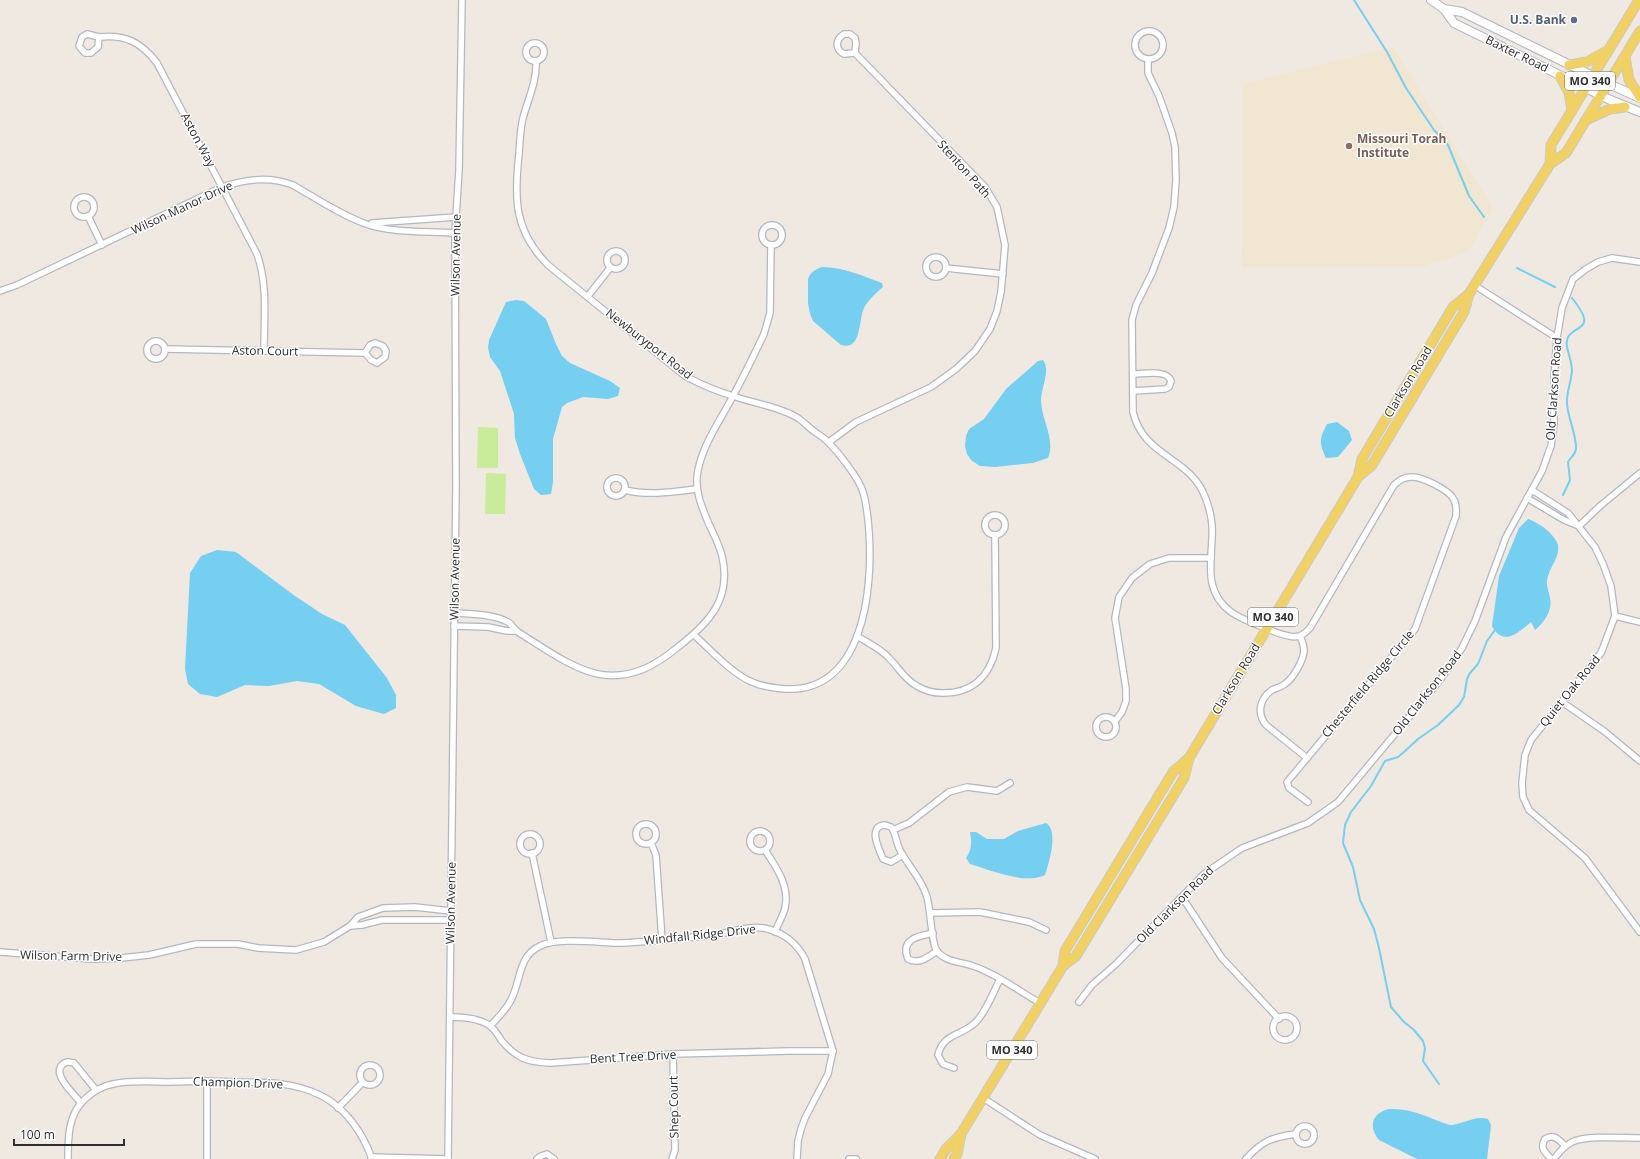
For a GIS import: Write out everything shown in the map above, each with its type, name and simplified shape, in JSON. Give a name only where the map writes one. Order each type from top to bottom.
[{"type":"main road","name":"Baxter Road","points":[[1431,0],[1444,10],[1454,23],[1560,76],[1586,87],[1625,107],[1640,112]]},
{"type":"main road","name":"Clarkson Road","points":[[1550,164],[1551,145],[1639,0]]},
{"type":"main road","name":"Baxter Road","points":[[1444,10],[1462,12],[1608,84],[1640,98]]},
{"type":"main road","name":"Clarkson Road","points":[[940,1159],[946,1149],[961,1134],[1063,966],[1065,951],[1173,772],[1189,758],[1358,477],[1362,459],[1453,307],[1468,294],[1550,164],[1566,153],[1640,31]]},
{"type":"main road","points":[[1570,65],[1587,62],[1608,51]]},
{"type":"main road","points":[[1625,57],[1629,80],[1640,98]]},
{"type":"main road","points":[[1560,76],[1569,92],[1572,110]]},
{"type":"main road","points":[[1586,120],[1610,109],[1625,107]]},
{"type":"main road","name":"Clarkson Road","points":[[1358,477],[1372,466],[1423,382],[1464,312],[1468,294]]},
{"type":"main road","points":[[1422,359],[1423,382]]},
{"type":"main road","name":"Clarkson Road","points":[[954,1159],[957,1154],[961,1134]]},
{"type":"street","name":"Wilson Avenue","points":[[448,1159],[456,488],[455,233],[459,170],[462,0]]},
{"type":"street","points":[[1150,31],[1158,34],[1161,38],[1163,46],[1160,55],[1156,58],[1148,60],[1143,59],[1136,53],[1134,44],[1135,40],[1141,33],[1150,31]]},
{"type":"street","name":"Aston Way","points":[[99,37],[121,37],[142,46],[157,63],[257,254],[261,266],[264,286],[264,351]]},
{"type":"street","name":"Stenton Path","points":[[829,442],[856,422],[931,388],[956,369],[975,351],[990,329],[997,311],[1003,274],[1005,244],[1003,228],[997,207],[985,187],[855,53]]},
{"type":"street","points":[[1148,60],[1148,73],[1159,96],[1172,133],[1175,147],[1176,180],[1174,207],[1169,228],[1152,272],[1136,305],[1132,320],[1133,412],[1140,433],[1157,449],[1186,471],[1202,490],[1212,525],[1211,583],[1214,593],[1231,611],[1288,637],[1300,636],[1304,646],[1302,659],[1287,683],[1273,690],[1266,696],[1260,711],[1261,719],[1266,725],[1307,758]]},
{"type":"street","name":"Newburyport Road","points":[[536,62],[536,72],[523,119],[516,184],[516,201],[524,230],[534,249],[548,264],[686,376],[696,382],[733,396],[763,404],[799,418],[829,442],[844,461],[863,491],[867,508],[870,548],[868,585],[863,621],[849,652],[832,673],[813,686],[805,688],[791,689],[764,686],[745,679],[694,635]]},
{"type":"street","name":"Wilson Manor Drive","points":[[0,291],[17,285],[222,187],[240,181],[267,179],[284,182],[350,218],[366,224],[388,229],[455,233]]},
{"type":"street","points":[[88,216],[102,245]]},
{"type":"street","name":"Wilson Manor Drive","points":[[366,224],[456,217]]},
{"type":"street","points":[[454,613],[482,615],[510,623],[516,631],[580,669],[589,673],[605,676],[626,675],[650,668],[694,635],[718,606],[724,580],[722,557],[699,502],[697,490],[698,472],[702,455],[714,428],[733,396],[768,324],[770,313],[771,245]]},
{"type":"street","name":"Old Clarkson Road","points":[[1079,1002],[1092,985],[1116,964],[1204,874],[1242,848],[1308,823],[1338,802],[1424,701],[1462,648],[1475,621],[1506,537],[1542,471],[1551,446],[1554,422],[1554,380],[1557,338],[1562,308],[1574,280],[1580,273],[1598,262],[1612,258],[1640,262]]},
{"type":"street","points":[[588,296],[610,268]]},
{"type":"street","points":[[946,268],[1003,274]]},
{"type":"street","points":[[1474,285],[1557,338]]},
{"type":"street","name":"Aston Court","points":[[165,349],[365,352]]},
{"type":"street","points":[[1133,374],[1164,374],[1169,376],[1172,381],[1170,387],[1165,389],[1133,392]]},
{"type":"street","points":[[1579,526],[1600,506],[1640,473]]},
{"type":"street","name":"Chesterfield Ridge Circle","points":[[1300,636],[1306,633],[1310,628],[1394,485],[1401,479],[1419,477],[1452,495],[1455,501],[1456,516],[1415,628],[1287,782],[1289,788],[1308,802]]},
{"type":"street","points":[[625,490],[637,493],[650,493],[697,490]]},
{"type":"street","points":[[1532,490],[1568,513],[1595,547],[1604,564],[1611,586],[1616,616],[1640,622]]},
{"type":"street","points":[[1527,498],[1564,520],[1579,526]]},
{"type":"street","points":[[857,636],[883,652],[908,680],[926,691],[937,693],[954,693],[964,690],[979,681],[990,665],[996,648],[994,535]]},
{"type":"street","points":[[1115,721],[1122,712],[1126,701],[1126,689],[1115,618],[1119,598],[1132,578],[1150,564],[1169,558],[1211,558]]},
{"type":"street","name":"Quiet Oak Road","points":[[1616,616],[1601,653],[1531,740],[1525,755],[1523,768],[1523,797],[1529,810],[1585,858],[1640,932]]},
{"type":"street","points":[[454,626],[488,627],[506,631],[516,631]]},
{"type":"street","points":[[1562,702],[1604,731],[1640,761]]},
{"type":"street","points":[[893,830],[909,823],[949,792],[967,787],[997,791],[1010,783]]},
{"type":"street","points":[[903,855],[891,862],[883,859],[875,836],[875,832],[882,825],[888,825],[893,830],[896,841],[903,855],[921,882],[927,896],[931,913],[933,940],[937,951],[943,957],[972,966],[1000,979],[1040,1003]]},
{"type":"street","points":[[650,843],[656,855],[662,940]]},
{"type":"street","points":[[765,850],[782,877],[786,899],[785,908],[775,932]]},
{"type":"street","points":[[532,853],[550,942]]},
{"type":"street","points":[[1182,897],[1222,958],[1278,1019]]},
{"type":"street","name":"Wilson Farm Drive","points":[[0,952],[92,959],[150,955],[196,944],[238,944],[258,948],[296,950],[324,942],[350,926],[358,917],[383,908],[415,907],[451,911]]},
{"type":"street","points":[[931,913],[980,912],[1029,922],[1046,930]]},
{"type":"street","name":"Wilson Farm Drive","points":[[350,926],[362,925],[382,920],[451,920]]},
{"type":"street","name":"Windfall Ridge Drive","points":[[490,1026],[504,1011],[512,999],[521,968],[528,954],[540,945],[550,942],[621,943],[717,934],[746,928],[762,928],[788,937],[806,959],[832,1051],[828,1074],[805,1118],[801,1129],[798,1141],[797,1159]]},
{"type":"street","points":[[933,933],[911,939],[907,944],[905,952],[908,959],[916,961],[926,959],[937,951]]},
{"type":"street","points":[[954,1068],[944,1064],[938,1055],[940,1048],[944,1041],[967,1029],[980,1018],[1000,979]]},
{"type":"street","points":[[1286,1016],[1293,1020],[1297,1027],[1297,1031],[1293,1037],[1284,1040],[1276,1035],[1274,1028],[1278,1019],[1286,1016]]},
{"type":"street","name":"Bent Tree Drive","points":[[450,1017],[478,1020],[490,1026],[516,1055],[526,1060],[536,1062],[550,1063],[673,1054],[832,1051]]},
{"type":"street","name":"Shep Court","points":[[672,1159],[675,1150],[673,1054]]},
{"type":"street","points":[[81,1103],[59,1077],[59,1070],[63,1064],[67,1062],[74,1063],[96,1090]]},
{"type":"street","points":[[207,1081],[207,1159]]},
{"type":"street","name":"Champion Drive","points":[[68,1159],[68,1133],[77,1109],[81,1103],[96,1090],[121,1082],[207,1081],[274,1082],[298,1086],[320,1095],[329,1100],[338,1108],[356,1128],[371,1158],[448,1159]]},
{"type":"street","points":[[338,1108],[362,1083]]},
{"type":"street","points":[[983,1098],[1040,1135],[1095,1159]]},
{"type":"street","points":[[1246,1159],[1261,1145],[1276,1137],[1296,1134]]},
{"type":"street","points":[[1566,1146],[1556,1137],[1551,1136],[1545,1139],[1543,1148],[1553,1159],[1566,1146],[1573,1142],[1589,1138],[1640,1138]]},
{"type":"street","points":[[537,1159],[547,1154],[554,1159]]},
{"type":"street","points":[[849,1159],[856,1159]]},
{"type":"shaded area","name":"Missouri Torah Institute","points":[[1393,47],[1493,208],[1468,252],[1424,266],[1242,267],[1243,84]]},
{"type":"green space","points":[[478,427],[498,428],[498,468],[477,468]]},
{"type":"green space","points":[[486,473],[506,474],[505,514],[485,514]]},
{"type":"water","points":[[822,267],[845,270],[882,283],[883,287],[870,299],[864,308],[856,339],[853,344],[848,346],[841,345],[813,321],[810,314],[808,303],[808,279],[812,272]]},
{"type":"water","points":[[516,300],[524,301],[546,319],[562,356],[570,363],[610,381],[620,388],[618,396],[608,399],[583,397],[567,403],[562,407],[553,439],[553,482],[551,494],[541,495],[534,489],[515,438],[514,414],[500,371],[490,357],[488,348],[489,340],[506,302]]},
{"type":"water","points":[[1043,360],[1046,374],[1041,400],[1050,444],[1048,458],[1033,463],[995,467],[980,466],[971,460],[967,454],[965,446],[966,436],[969,429],[984,419],[1006,389],[1038,361]]},
{"type":"water","points":[[1337,422],[1349,431],[1352,440],[1338,457],[1326,458],[1321,445],[1321,437],[1327,424]]},
{"type":"water","points":[[1528,519],[1546,529],[1553,536],[1558,545],[1556,558],[1547,580],[1551,603],[1549,612],[1542,624],[1535,630],[1531,622],[1516,634],[1506,637],[1501,636],[1492,626],[1499,576],[1519,528]]},
{"type":"water","points":[[217,550],[236,552],[295,596],[322,614],[345,625],[387,678],[396,695],[396,708],[384,714],[356,706],[319,684],[297,681],[269,686],[245,685],[217,697],[200,694],[188,684],[185,669],[190,573],[201,556]]},
{"type":"water","points":[[1046,823],[1050,827],[1052,833],[1052,847],[1045,875],[1037,878],[1008,876],[970,864],[966,858],[971,846],[970,832],[976,832],[987,839],[1004,839],[1018,831]]},
{"type":"water","points":[[1389,1109],[1406,1110],[1450,1125],[1459,1124],[1478,1118],[1488,1119],[1491,1125],[1487,1159],[1417,1159],[1379,1140],[1373,1125],[1375,1117],[1383,1111]]},
{"type":"waterway","points":[[1354,0],[1387,52],[1406,88],[1434,130],[1448,145],[1469,196],[1484,217]]},
{"type":"waterway","points":[[1517,268],[1555,287]]},
{"type":"waterway","points":[[1563,495],[1570,480],[1568,462],[1576,449],[1567,404],[1572,371],[1567,347],[1567,339],[1583,324],[1584,319],[1581,310],[1572,298]]},
{"type":"waterway","points":[[1439,1084],[1423,1061],[1425,1048],[1423,1041],[1391,1007],[1374,929],[1360,900],[1353,867],[1343,843],[1345,825],[1351,812],[1371,786],[1385,761],[1398,757],[1418,739],[1438,725],[1459,705],[1464,697],[1467,679],[1478,664],[1487,641],[1495,630]]},
{"type":"place","name":"U.S. Bank","points":[[1574,20]]},
{"type":"place","name":"Missouri Torah Institute","points":[[1349,146]]}]
